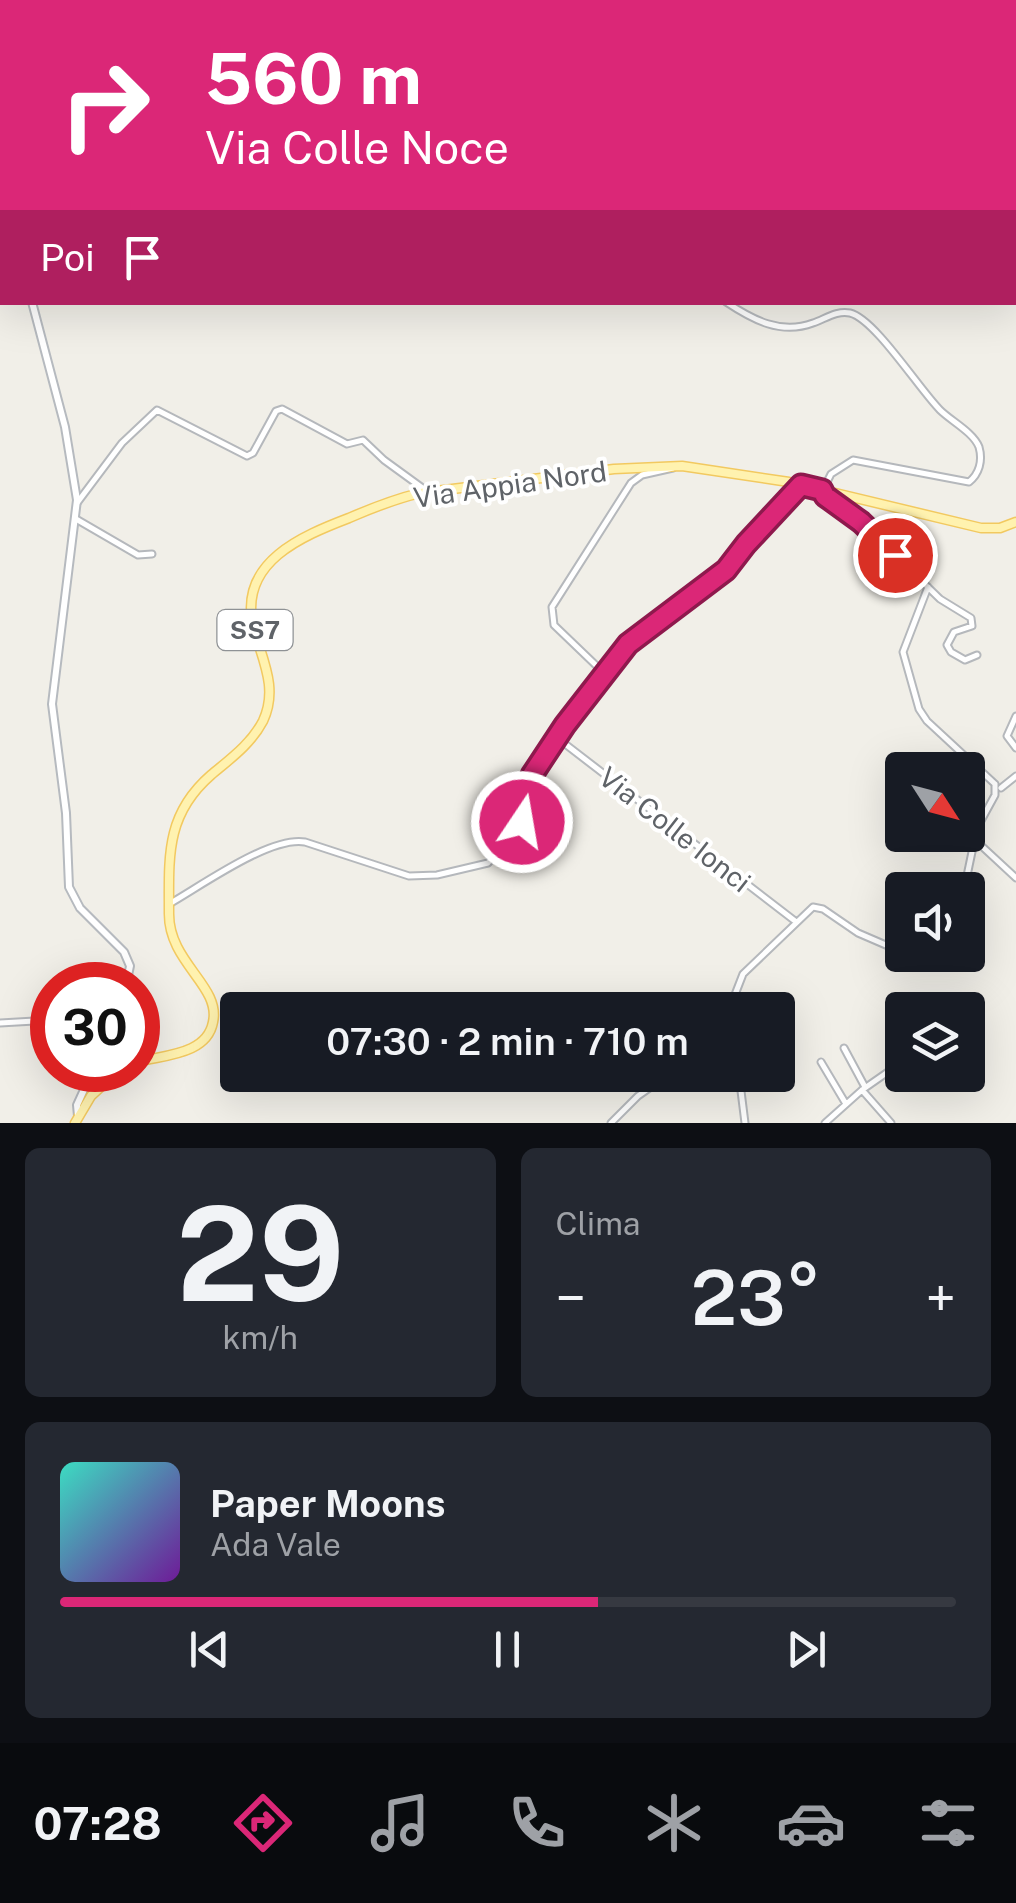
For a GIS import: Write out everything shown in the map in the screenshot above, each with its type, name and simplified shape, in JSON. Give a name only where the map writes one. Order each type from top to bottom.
[{"type":"main road","points":[[33,305],[67,438],[77,503],[52,700],[66,813],[69,887],[78,906],[123,950],[128,962]]},
{"type":"main road","name":"Via Appia Nord","points":[[160,1056],[193,1048],[206,1037],[214,1022],[207,991],[173,942],[169,904],[172,840],[180,810],[195,790],[246,744],[268,709],[269,677],[251,610],[261,573],[278,553],[306,535],[388,502],[428,492],[677,465],[789,482]]},
{"type":"main road","name":"SS7","points":[[789,482],[984,528],[1016,522]]},
{"type":"main road","points":[[77,1119],[77,1105],[83,1092]]},
{"type":"main road","points":[[77,1119],[95,1092]]},
{"type":"street","points":[[731,305],[749,317],[779,327],[806,326],[842,313],[858,317],[871,327],[932,401],[978,446],[979,468],[969,482],[853,460],[832,472],[822,490],[942,601],[973,620],[971,626],[951,636],[948,642],[950,650],[967,661],[977,654]]},
{"type":"street","points":[[77,503],[116,450],[156,410],[246,456],[253,453],[276,411],[282,409],[347,444],[363,440],[428,492]]},
{"type":"street","points":[[604,673],[554,625],[552,608],[630,483],[642,474],[677,465]]},
{"type":"street","points":[[788,500],[789,482]]},
{"type":"street","points":[[169,904],[271,847],[290,841],[305,842],[408,876],[434,876],[483,866],[520,826],[526,787],[556,737],[604,673],[640,632],[726,570],[801,485]]},
{"type":"street","points":[[76,519],[138,555],[152,554]]},
{"type":"street","points":[[928,587],[903,652],[919,708],[925,720],[997,788]]},
{"type":"street","points":[[1016,716],[1006,736],[1016,748]]},
{"type":"street","name":"Via Colle Ionci","points":[[556,737],[794,921]]},
{"type":"street","points":[[985,811],[997,788],[1016,776]]},
{"type":"street","points":[[985,849],[1016,878]]},
{"type":"street","points":[[736,992],[741,977],[794,921],[817,906],[858,933],[885,945]]},
{"type":"street","points":[[0,1023],[30,1021]]},
{"type":"street","points":[[844,1048],[864,1088],[891,1123]]},
{"type":"street","points":[[821,1062],[846,1104]]},
{"type":"street","points":[[826,1123],[885,1074]]},
{"type":"street","points":[[611,1123],[644,1092]]},
{"type":"street","points":[[741,1092],[745,1123]]},
{"type":"route","points":[[522,822],[524,793],[532,775],[619,653],[643,630],[726,570],[801,485],[822,490],[895,555]]}]
